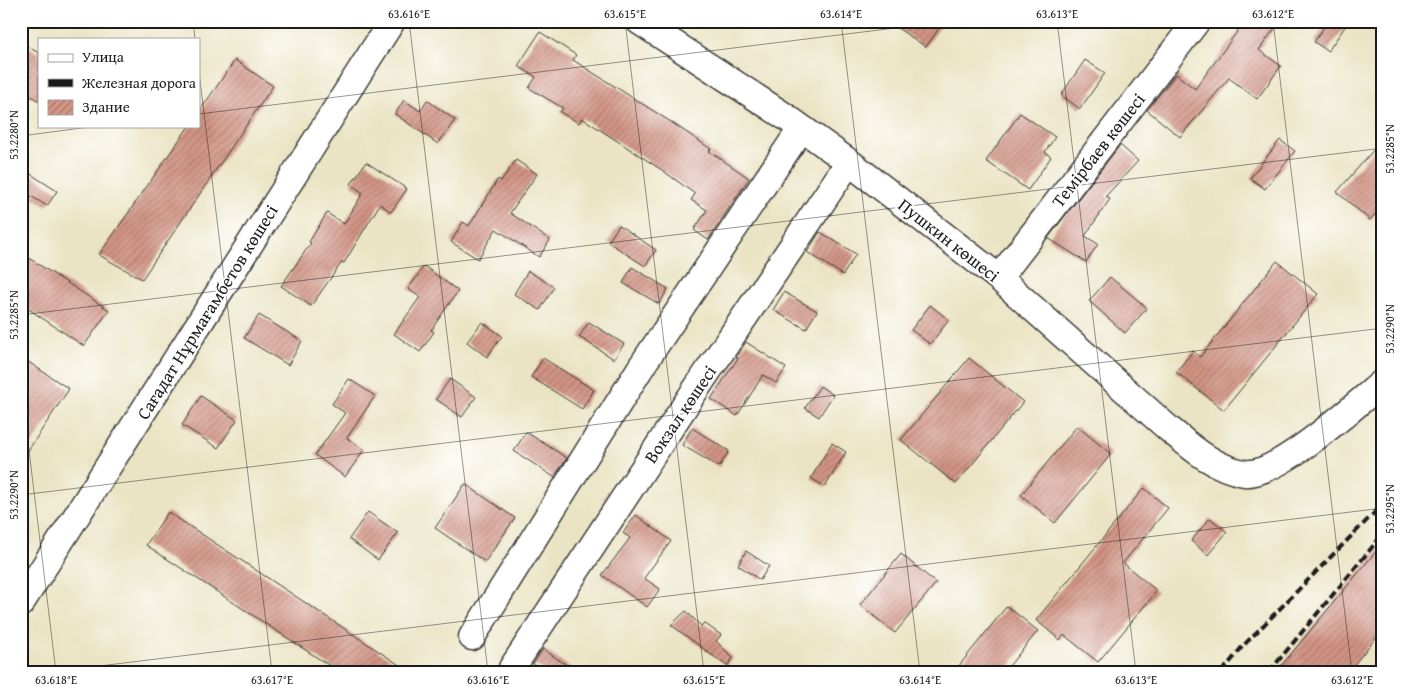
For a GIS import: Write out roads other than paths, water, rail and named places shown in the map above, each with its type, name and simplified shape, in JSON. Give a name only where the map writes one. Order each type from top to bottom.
[{"type":"street","name":"Сағадат Нұрмағамбетов көшесі","points":[[21,603],[392,21]]},
{"type":"street","name":"Пушкин көшесі","points":[[640,21],[849,162],[999,278],[1188,444],[1218,464],[1246,473],[1283,460],[1313,440],[1383,382]]},
{"type":"street","name":"Темірбаев көшесі","points":[[999,278],[1197,21]]},
{"type":"street","points":[[472,637],[644,364],[802,129]]},
{"type":"street","name":"Вокзал көшесі","points":[[512,668],[692,395],[849,162]]},
{"type":"railway","points":[[1222,672],[1242,647],[1383,504]]},
{"type":"railway","points":[[1269,672],[1383,534]]}]
